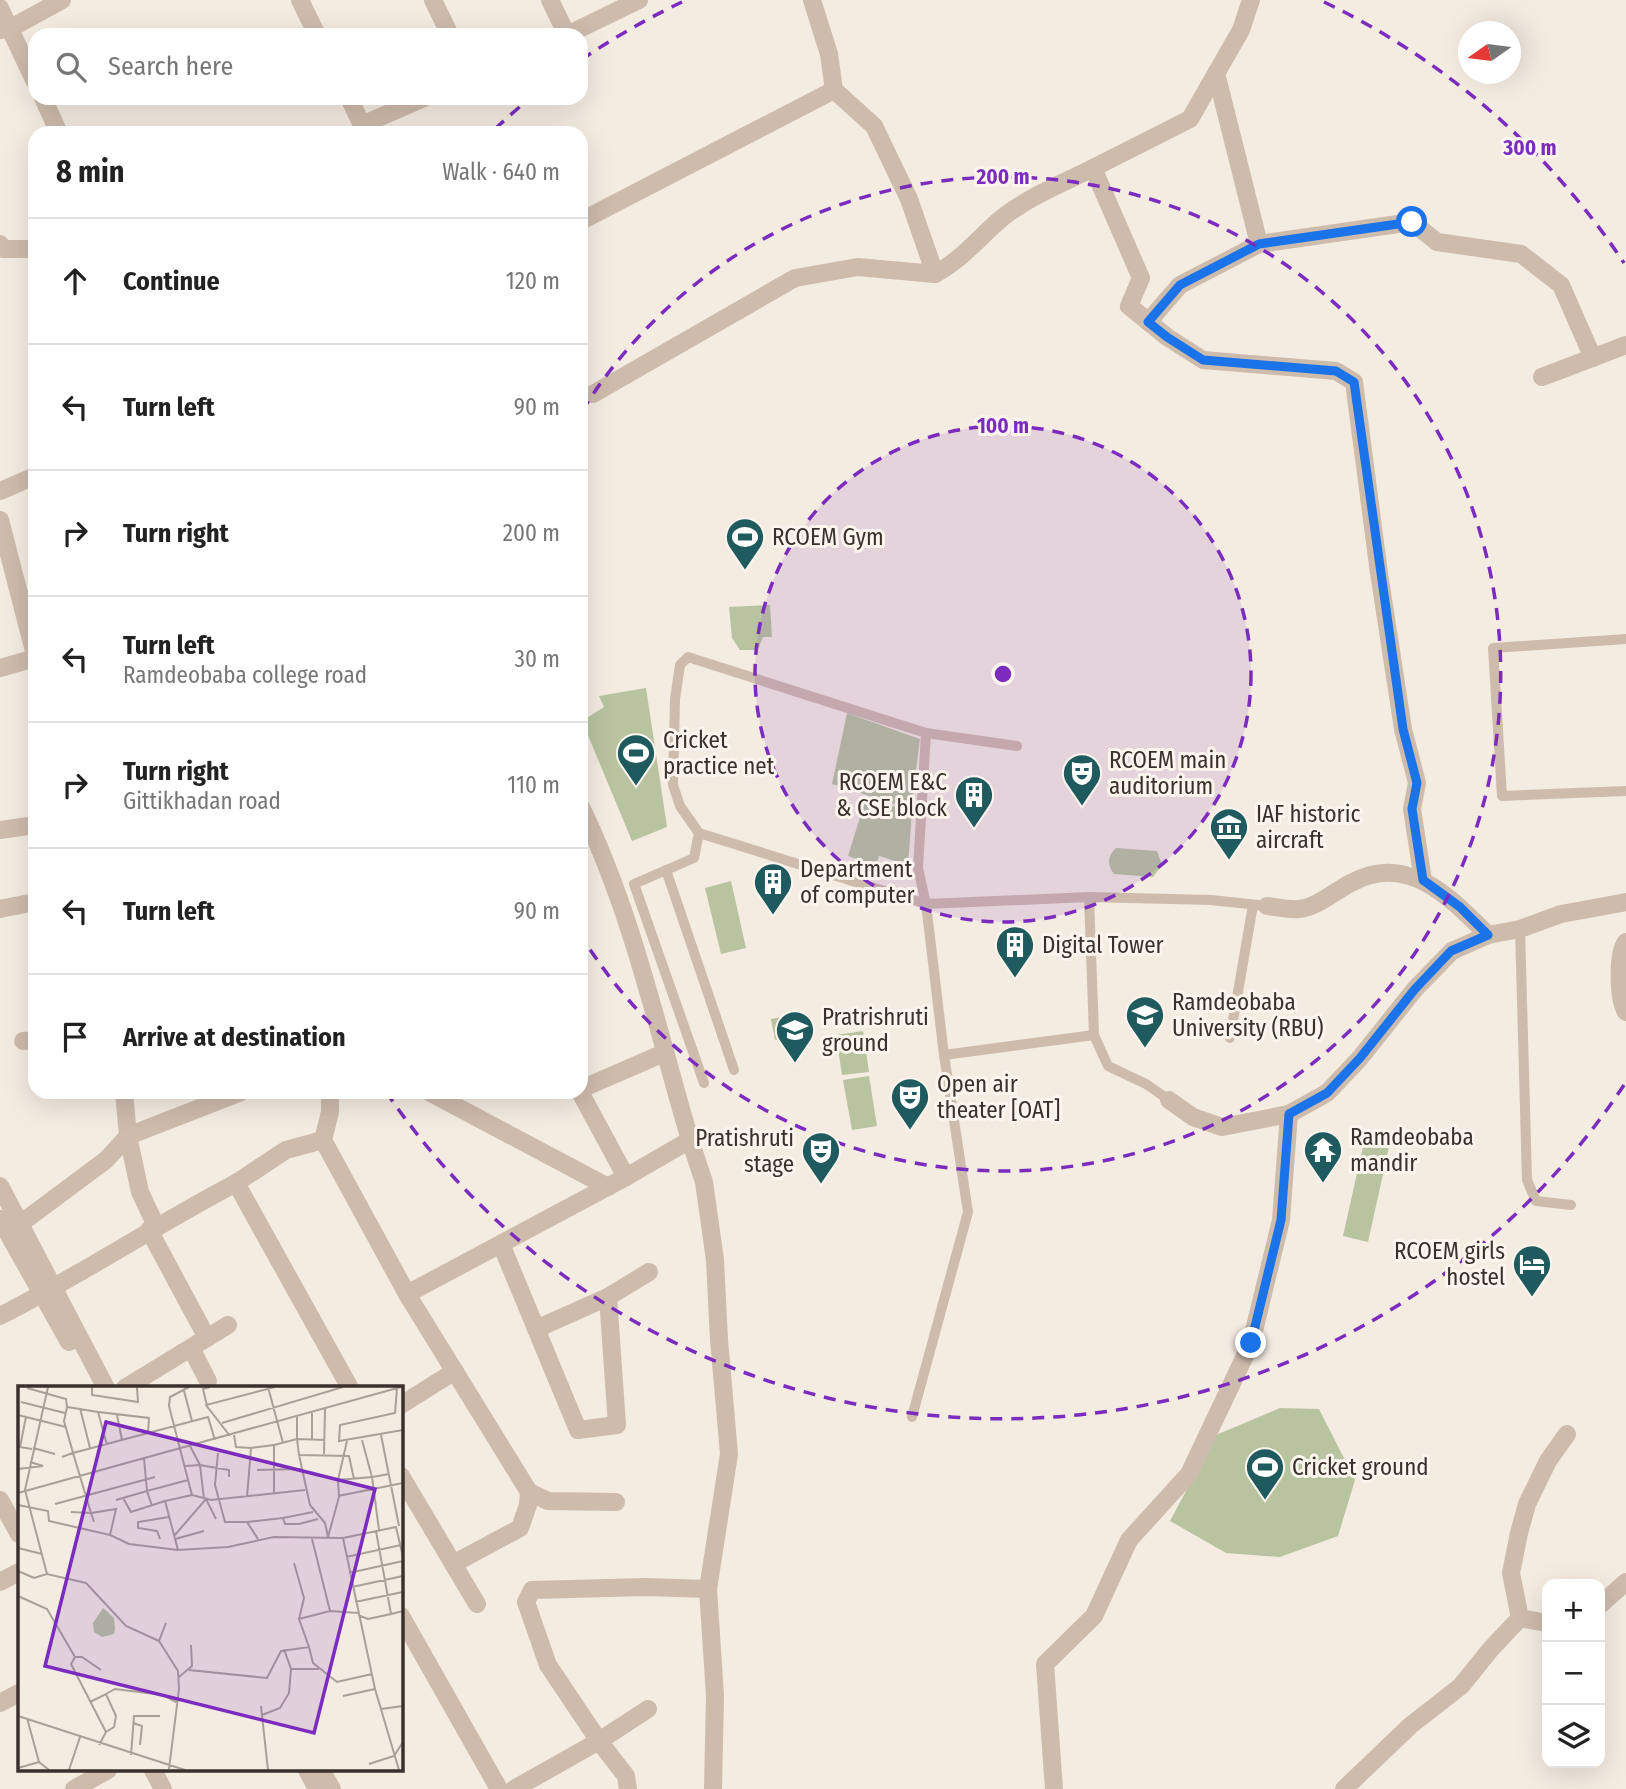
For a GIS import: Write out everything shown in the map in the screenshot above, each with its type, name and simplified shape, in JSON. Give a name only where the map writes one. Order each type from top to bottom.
[{"type":"street","points":[[5,29],[62,0]]},
{"type":"street","points":[[300,0],[314,28]]},
{"type":"street","points":[[433,0],[447,28]]},
{"type":"street","points":[[550,0],[564,28]]},
{"type":"street","points":[[581,28],[639,0]]},
{"type":"street","points":[[812,0],[829,54],[834,90],[874,126],[909,199],[935,274]]},
{"type":"street","points":[[593,394],[795,278],[858,267],[935,274],[955,263],[1003,217],[1034,198],[1190,119],[1241,30],[1251,0]]},
{"type":"street","points":[[0,8],[5,29],[28,70]]},
{"type":"street","points":[[1216,73],[1259,244]]},
{"type":"street","points":[[588,217],[834,90]]},
{"type":"street","points":[[46,105],[56,126]]},
{"type":"street","points":[[352,105],[363,126]]},
{"type":"street","points":[[370,126],[410,105]]},
{"type":"street","points":[[1093,168],[1141,278],[1129,306],[1148,322],[1203,360],[1336,371],[1354,382],[1403,729],[1417,783],[1412,809],[1423,880]]},
{"type":"street","points":[[1148,322],[1180,285],[1259,244],[1412,222],[1437,242],[1521,254],[1561,285],[1593,358]]},
{"type":"street","points":[[1,247],[28,249]]},
{"type":"street","points":[[1542,377],[1626,345]]},
{"type":"street","points":[[0,491],[28,479]]},
{"type":"street","points":[[0,520],[28,630]]},
{"type":"street","points":[[0,668],[28,659]]},
{"type":"street","points":[[588,824],[618,895],[704,1182],[715,1260],[729,1454],[708,1589],[715,1696],[713,1789]]},
{"type":"street","points":[[0,830],[28,826]]},
{"type":"street","points":[[1260,905],[1300,909],[1353,881],[1377,872],[1399,872],[1423,880],[1460,907],[1488,935]]},
{"type":"street","points":[[1169,1100],[1193,1117],[1222,1127],[1289,1114],[1327,1093],[1360,1058],[1415,989],[1451,951],[1488,935],[1520,929],[1561,915],[1626,902]]},
{"type":"street","points":[[0,909],[28,903]]},
{"type":"street","points":[[1626,942],[1620,949],[1621,1004],[1626,1012]]},
{"type":"street","points":[[588,1087],[664,1053]]},
{"type":"street","points":[[125,1099],[128,1136],[140,1192],[152,1228],[207,1338]]},
{"type":"street","points":[[20,1224],[106,1160],[128,1136],[223,1099]]},
{"type":"street","points":[[330,1099],[330,1112],[323,1140],[407,1294],[529,1492],[548,1501],[616,1502]]},
{"type":"street","points":[[442,1099],[608,1187]]},
{"type":"street","points":[[586,1099],[626,1177]]},
{"type":"street","points":[[1054,1789],[1045,1664],[1094,1616],[1129,1540],[1189,1474],[1251,1343],[1281,1220],[1289,1114]]},
{"type":"street","points":[[0,1315],[48,1291],[152,1228],[236,1183],[286,1150],[323,1140]]},
{"type":"street","points":[[407,1294],[690,1140]]},
{"type":"street","points":[[236,1183],[349,1386]]},
{"type":"street","points":[[0,1186],[20,1224],[93,1386]]},
{"type":"street","points":[[0,1219],[48,1291],[105,1386]]},
{"type":"street","points":[[500,1244],[578,1430],[617,1425],[608,1297]]},
{"type":"street","points":[[536,1329],[608,1297],[649,1272]]},
{"type":"street","points":[[128,1386],[228,1325]]},
{"type":"street","points":[[191,1348],[208,1381]]},
{"type":"street","points":[[402,1404],[455,1371]]},
{"type":"street","points":[[1521,1618],[1511,1573],[1519,1533],[1527,1504],[1548,1461],[1567,1434]]},
{"type":"street","points":[[402,1478],[477,1604]]},
{"type":"street","points":[[453,1564],[520,1528],[529,1492]]},
{"type":"street","points":[[1,1505],[18,1532]]},
{"type":"street","points":[[0,1582],[18,1573]]},
{"type":"street","points":[[1605,1601],[1626,1582]]},
{"type":"street","points":[[628,1789],[626,1776],[548,1665],[526,1602],[532,1590],[646,1587],[708,1589]]},
{"type":"street","points":[[402,1618],[499,1789]]},
{"type":"street","points":[[1521,1618],[1542,1622]]},
{"type":"street","points":[[1344,1789],[1411,1725],[1461,1686],[1521,1618]]},
{"type":"street","points":[[0,1703],[18,1694]]},
{"type":"street","points":[[514,1789],[599,1741],[648,1709]]},
{"type":"street","points":[[74,1789],[104,1772]]},
{"type":"street","points":[[154,1772],[163,1789]]},
{"type":"street","points":[[308,1772],[317,1789]]},
{"type":"street","points":[[322,1772],[332,1789]]},
{"type":"lane","points":[[1626,639],[1493,648],[1502,796],[1626,791]]},
{"type":"lane","points":[[1017,746],[926,733],[688,657],[680,665],[674,699],[673,785],[680,806],[699,833],[926,904],[1089,897],[1211,900],[1260,905],[1230,1038]]},
{"type":"lane","points":[[912,1417],[968,1212],[944,1055],[926,904],[918,868],[926,733]]},
{"type":"lane","points":[[699,833],[694,858],[634,884],[704,1083]]},
{"type":"lane","points":[[666,870],[734,1070]]},
{"type":"lane","points":[[1089,897],[1094,1035],[1108,1066],[1146,1084],[1169,1100]]},
{"type":"lane","points":[[1520,929],[1528,1180],[1536,1201],[1571,1205]]},
{"type":"lane","points":[[944,1055],[1094,1035]]},
{"type":"green space","points":[[770,605],[772,637],[763,637],[758,650],[740,650],[732,638],[729,607]]},
{"type":"green space","name":"Cricket practice net","points":[[646,688],[667,827],[632,841],[588,735],[588,717],[604,707],[599,696]]},
{"type":"green space","points":[[847,713],[920,739],[911,809],[832,784]]},
{"type":"green space","points":[[866,798],[912,812],[908,865],[879,856],[876,866],[848,856]]},
{"type":"green space","points":[[1116,848],[1157,851],[1162,865],[1153,877],[1114,874],[1109,861]]},
{"type":"green space","points":[[731,881],[746,948],[721,954],[705,888]]},
{"type":"green space","points":[[802,1013],[806,1035],[775,1040],[771,1019]]},
{"type":"green space","points":[[863,1031],[869,1072],[842,1075],[836,1035]]},
{"type":"green space","points":[[869,1076],[877,1126],[852,1130],[843,1080]]},
{"type":"green space","points":[[1364,1142],[1389,1147],[1368,1242],[1343,1236]]},
{"type":"green space","name":"Cricket ground","points":[[1280,1408],[1319,1409],[1355,1480],[1338,1536],[1280,1557],[1226,1553],[1170,1521],[1216,1435]]},
{"type":"place","name":"RCOEM Gym","points":[[745,571]]},
{"type":"place","name":"Cricket practice net","points":[[636,787]]},
{"type":"place","name":"RCOEM main auditorium","points":[[1082,807]]},
{"type":"place","name":"RCOEM E&C & CSE block","points":[[974,829]]},
{"type":"place","name":"IAF historic aircraft","points":[[1229,861]]},
{"type":"place","name":"Department of computer","points":[[773,916]]},
{"type":"place","name":"Digital Tower","points":[[1015,979]]},
{"type":"place","name":"Ramdeobaba University (RBU)","points":[[1145,1049]]},
{"type":"place","name":"Pratrishruti ground","points":[[795,1064]]},
{"type":"place","name":"Open air theater [OAT]","points":[[910,1131]]},
{"type":"place","name":"Ramdeobaba mandir","points":[[1323,1184]]},
{"type":"place","name":"Pratishruti stage","points":[[821,1185]]},
{"type":"place","name":"RCOEM girls hostel","points":[[1532,1298]]},
{"type":"place","name":"Cricket ground","points":[[1265,1501]]},
{"type":"route","points":[[1251,1343],[1281,1220],[1289,1114],[1327,1093],[1360,1058],[1415,989],[1451,951],[1488,935],[1460,907],[1423,880],[1412,809],[1417,783],[1403,729],[1354,382],[1336,371],[1203,360],[1148,322],[1180,285],[1259,244],[1412,222]]}]
